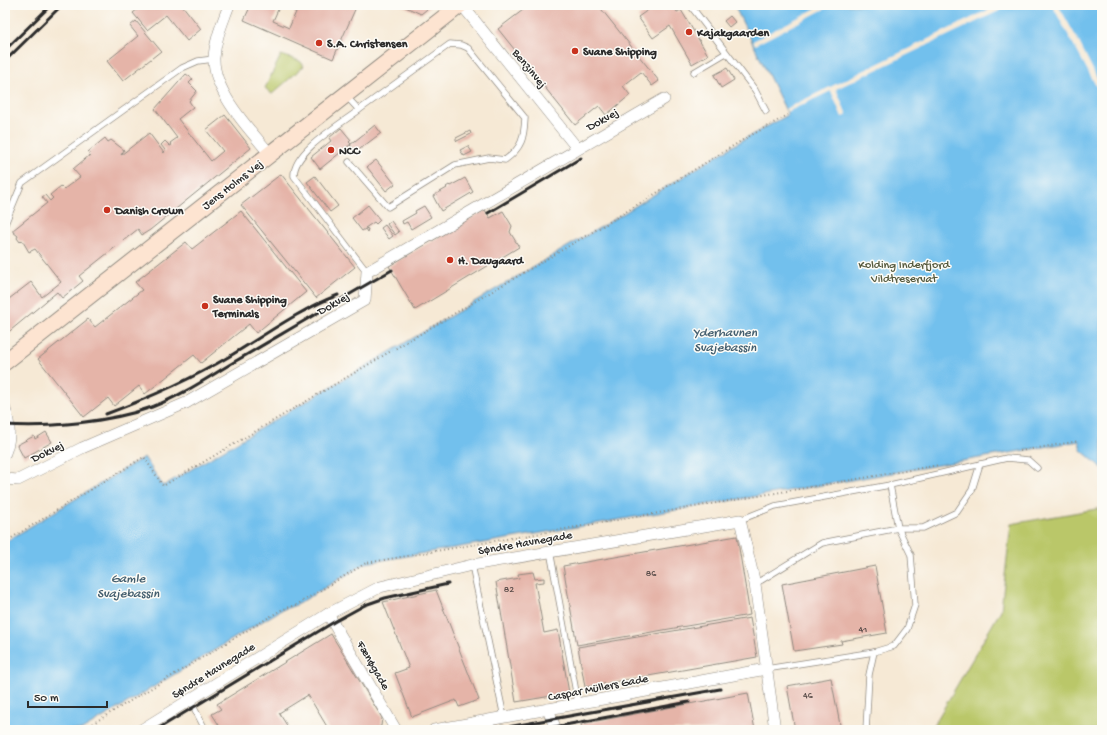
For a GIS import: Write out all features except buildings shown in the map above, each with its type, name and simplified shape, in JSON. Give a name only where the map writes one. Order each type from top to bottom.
[{"type":"main road","name":"Jens Holms Vej","points":[[5,362],[461,5]]},
{"type":"street","points":[[229,5],[217,35],[214,59],[218,78],[227,97],[241,118],[270,154]]},
{"type":"street","name":"Benzinvej","points":[[461,5],[577,148]]},
{"type":"street","name":"Dokvej","points":[[5,479],[18,480],[82,448],[193,399],[365,300],[367,272],[577,148],[664,100]]},
{"type":"street","points":[[5,410],[10,429],[9,442],[5,453]]},
{"type":"street","points":[[740,520],[755,584],[775,730]]},
{"type":"street","name":"Søndre Havnegade","points":[[141,730],[328,614],[380,587],[472,565],[740,520]]},
{"type":"street","name":"Fænøgade","points":[[328,614],[396,730]]},
{"type":"street","name":"Caspar Müllers Gade","points":[[434,730],[766,669]]},
{"type":"street","points":[[548,709],[556,730]]},
{"type":"lane","points":[[690,5],[754,90],[766,111]]},
{"type":"lane","points":[[349,162],[388,207],[455,165],[489,158],[505,160],[517,152],[524,132],[525,118],[468,48],[461,44],[450,44],[304,151],[294,170],[294,176],[367,272]]},
{"type":"lane","points":[[694,72],[726,53]]},
{"type":"lane","points":[[5,224],[22,183],[182,68],[198,61],[214,59]]},
{"type":"lane","points":[[345,95],[359,110]]},
{"type":"lane","points":[[740,520],[774,506],[890,485],[1007,458],[1028,460],[1037,468]]},
{"type":"lane","points":[[755,584],[822,543],[898,528],[923,528],[957,512],[972,490],[980,464]]},
{"type":"lane","points":[[766,669],[874,652],[894,646],[907,629],[916,605],[911,554],[898,528],[890,485]]},
{"type":"lane","points":[[550,551],[578,703]]},
{"type":"lane","points":[[472,565],[504,717]]},
{"type":"lane","points":[[866,730],[869,675],[874,652]]},
{"type":"lane","points":[[190,700],[204,730]]},
{"type":"path","points":[[5,542],[144,457],[163,486],[611,221],[735,145],[788,115]]},
{"type":"green space","points":[[281,55],[300,61],[304,66],[272,94],[265,88]]},
{"type":"green space","points":[[1102,508],[1102,730],[931,730],[1001,610],[1011,524]]},
{"type":"water","name":"Kolding Inderfjord Vildtreservat","points":[[734,5],[1102,5],[1102,468],[1081,450],[1079,441],[366,563],[296,605],[281,610],[82,730],[5,730],[5,542],[144,457],[163,486],[611,221],[746,138],[788,115]]},
{"type":"pier","points":[[822,5],[832,5],[755,45],[753,41]]},
{"type":"pier","points":[[998,5],[1001,10],[836,89],[847,115],[842,117],[831,91],[787,112],[785,109]]},
{"type":"pier","points":[[1052,5],[1058,5],[1078,40],[1102,88],[1102,97]]},
{"type":"railway","points":[[5,50],[51,5]]},
{"type":"railway","points":[[5,61],[62,5]]},
{"type":"railway","points":[[488,213],[581,158]]},
{"type":"railway","points":[[5,425],[41,426],[80,423],[118,417],[152,407],[173,398],[392,270]]},
{"type":"railway","points":[[106,414],[138,402],[185,381],[230,356],[296,315],[338,295]]},
{"type":"railway","points":[[156,730],[334,622],[365,605],[385,598],[448,584]]},
{"type":"railway","points":[[491,730],[720,689]]},
{"type":"railway","points":[[538,730],[689,702]]},
{"type":"place","name":"Kajakgaarden","points":[[689,32]]},
{"type":"place","name":"S.A. Christensen","points":[[319,43]]},
{"type":"place","name":"Svane Shipping","points":[[575,51]]},
{"type":"place","name":"NCC","points":[[331,150]]},
{"type":"place","name":"Danish Crown","points":[[107,210]]},
{"type":"place","name":"H. Daugaard","points":[[450,260]]},
{"type":"place","name":"Svane Shipping Terminals","points":[[205,306]]},
{"type":"water label","name":"Yderhavnen Svajebassin","points":[[725,338]]},
{"type":"water label","name":"Gamle Svajebassin","points":[[128,584]]}]
